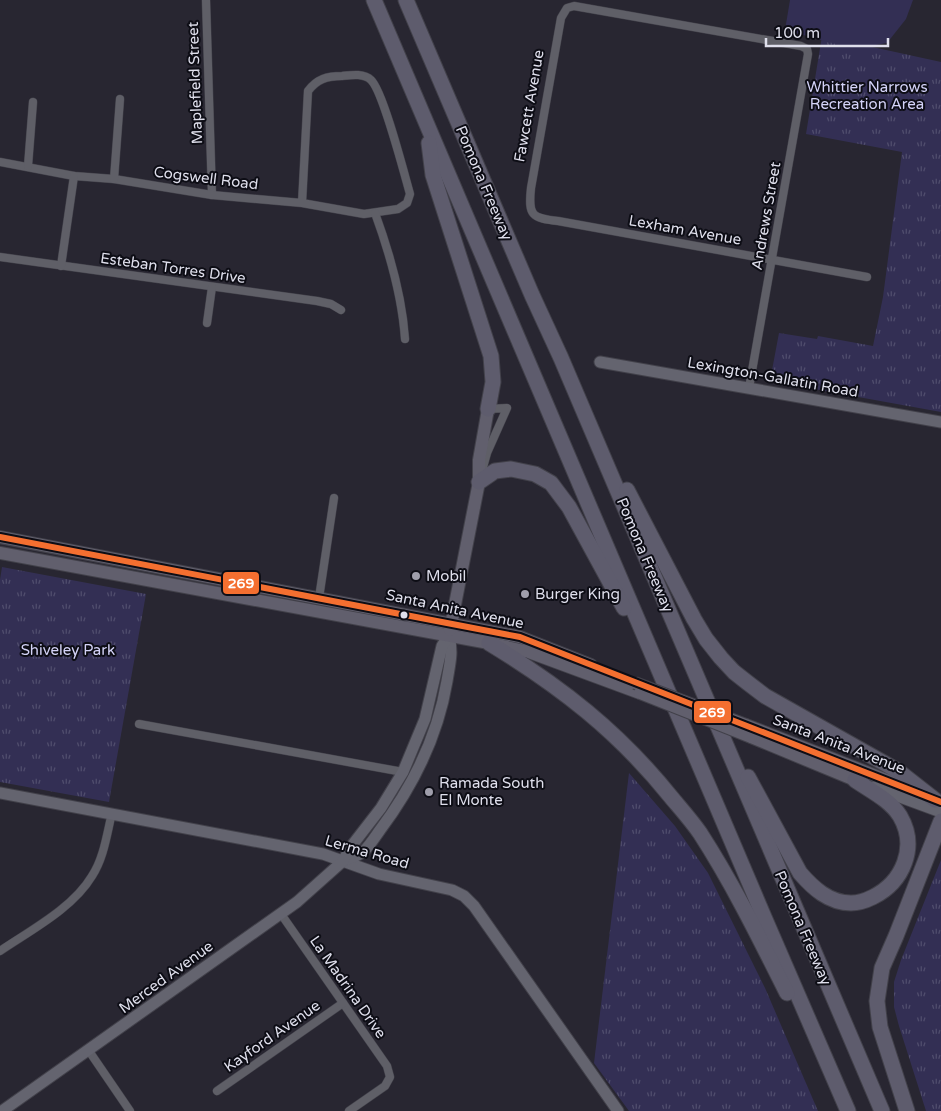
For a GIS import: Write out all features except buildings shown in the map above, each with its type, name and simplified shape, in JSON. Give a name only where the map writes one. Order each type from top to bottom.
[{"type":"highway","name":"Pomona Freeway","points":[[374,0],[848,1111]]},
{"type":"highway","name":"Pomona Freeway","points":[[406,0],[882,1111]]},
{"type":"highway","points":[[426,124],[433,175],[491,356],[493,382],[488,409]]},
{"type":"highway","points":[[561,358],[677,589],[706,639],[721,658],[734,672],[765,696],[898,771],[939,804]]},
{"type":"highway","points":[[479,482],[496,471],[511,469],[535,474],[552,483],[570,507],[669,692]]},
{"type":"highway","points":[[490,643],[525,665],[603,724],[638,758],[692,821],[736,893],[848,1111]]},
{"type":"highway","points":[[705,698],[800,873],[811,886],[825,896],[852,903],[869,899],[890,886],[903,869],[908,852],[907,837],[900,816],[889,803],[855,780]]},
{"type":"highway","points":[[907,1111],[880,1027],[877,990],[882,968],[941,821]]},
{"type":"highway","points":[[929,852],[941,839]]},
{"type":"main road","points":[[450,630],[479,482],[479,460],[488,409]]},
{"type":"main road","name":"Santa Anita Avenue","points":[[0,537],[319,598],[450,630],[490,643],[529,652],[638,688]]},
{"type":"main road","name":"Santa Anita Avenue","points":[[0,553],[193,588],[450,630],[520,637],[638,688],[939,804]]},
{"type":"main road","points":[[193,588],[196,575]]},
{"type":"main road","name":"Santa Anita Avenue","points":[[749,731],[855,780]]},
{"type":"street","name":"Maplefield Street","points":[[206,0],[212,195]]},
{"type":"street","name":"Andrews Street","points":[[567,8],[574,6],[807,48],[808,54],[773,260],[749,388]]},
{"type":"street","name":"Fawcett Avenue","points":[[532,210],[530,202],[532,180],[561,18],[567,8]]},
{"type":"street","name":"Cogswell Road","points":[[0,162],[74,176],[114,179],[212,195],[302,203],[364,214],[398,209],[407,203],[410,194],[383,105],[371,80],[361,75],[331,76],[320,79],[308,91],[302,203]]},
{"type":"street","points":[[114,179],[120,99]]},
{"type":"street","points":[[28,166],[33,102]]},
{"type":"street","points":[[61,266],[74,176]]},
{"type":"street","name":"Lexham Avenue","points":[[532,210],[534,215],[539,218],[867,278]]},
{"type":"street","points":[[375,213],[397,283],[405,338]]},
{"type":"street","name":"Esteban Torres Drive","points":[[0,257],[212,288],[317,301],[331,304],[341,310]]},
{"type":"street","points":[[207,322],[212,288]]},
{"type":"street","name":"Lexington-Gallatin Road","points":[[600,362],[941,422]]},
{"type":"street","points":[[479,482],[487,453],[507,408],[488,409]]},
{"type":"street","points":[[319,598],[334,498]]},
{"type":"street","name":"Merced Avenue","points":[[344,861],[350,848],[381,808],[402,772],[425,719],[442,646],[450,630]]},
{"type":"street","name":"Merced Avenue","points":[[2,1111],[281,914],[344,861],[363,852],[409,788],[432,738],[449,672],[452,652],[450,630]]},
{"type":"street","points":[[437,669],[449,672]]},
{"type":"street","points":[[139,724],[402,772]]},
{"type":"street","name":"Santa Anita Avenue","points":[[855,780],[939,804]]},
{"type":"street","name":"Lerma Road","points":[[0,793],[323,854],[379,874],[452,890],[464,896],[474,906],[618,1111]]},
{"type":"street","points":[[0,951],[80,893],[93,874],[100,858],[112,813]]},
{"type":"street","name":"La Madrina Drive","points":[[281,914],[387,1066],[390,1077],[384,1086],[349,1111]]},
{"type":"street","name":"Kayford Avenue","points":[[217,1092],[343,1003]]},
{"type":"street","points":[[89,1051],[130,1111]]},
{"type":"green space","points":[[790,0],[913,0],[906,19],[887,43],[854,49],[785,30]]},
{"type":"green space","name":"Whittier Narrows Recreation Area","points":[[822,36],[941,62],[941,412],[770,381],[779,333],[817,339],[818,336],[873,346],[883,297],[902,152],[806,134]]},
{"type":"green space","name":"Shiveley Park","points":[[2,567],[146,594],[109,802],[0,782],[0,580]]},
{"type":"green space","points":[[629,773],[675,826],[708,873],[765,988],[818,1111],[629,1111],[594,1063]]},
{"type":"green space","points":[[941,860],[941,1111],[926,1111],[894,1007],[894,982]]},
{"type":"transit line","name":"269","points":[[0,537],[520,637],[941,802]]},
{"type":"place","name":"Mobil","points":[[416,576]]},
{"type":"place","name":"Burger King","points":[[525,594]]},
{"type":"place","name":"Ramada South El Monte","points":[[429,792]]}]
